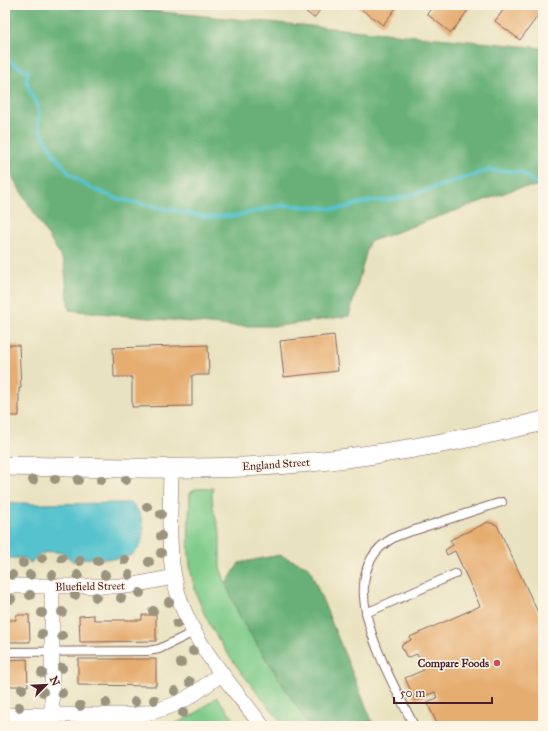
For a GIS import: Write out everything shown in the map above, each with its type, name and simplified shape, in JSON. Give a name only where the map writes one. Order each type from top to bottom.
[{"type":"street","name":"England Street","points":[[5,466],[244,467],[367,456],[431,446],[543,421]]},
{"type":"street","points":[[171,467],[170,542],[174,577],[181,604],[194,632],[222,673],[262,726]]},
{"type":"street","name":"Bluefield Street","points":[[5,586],[128,586],[174,577]]},
{"type":"street","points":[[52,586],[52,721]]},
{"type":"street","points":[[5,715],[52,721],[136,715],[157,711],[174,706],[191,697],[222,673]]},
{"type":"lane","points":[[414,726],[373,638],[363,602],[364,572],[378,550],[393,538],[502,502]]},
{"type":"lane","points":[[366,613],[455,574]]},
{"type":"lane","points":[[5,652],[148,651],[159,649],[194,632]]},
{"type":"green space","points":[[5,5],[88,5],[543,48],[543,186],[518,188],[369,242],[349,316],[279,326],[229,326],[69,310],[64,262],[5,165]]},
{"type":"green space","points":[[213,488],[213,508],[220,534],[220,567],[226,584],[241,619],[309,726],[284,726],[231,658],[208,621],[199,602],[193,582],[189,560],[188,538],[190,493],[196,489]]},
{"type":"green space","points":[[279,555],[309,567],[374,726],[309,726],[241,619],[226,584],[239,563]]},
{"type":"green space","points":[[217,697],[239,726],[170,726],[193,715]]},
{"type":"water","points":[[5,502],[38,504],[129,503],[135,507],[139,513],[142,521],[143,537],[137,551],[131,555],[120,558],[78,558],[73,562],[64,554],[58,552],[46,552],[35,558],[31,563],[24,558],[5,558]]},
{"type":"building","points":[[297,5],[324,5],[314,18]]},
{"type":"building","points":[[359,5],[398,5],[383,25],[358,7]]},
{"type":"building","points":[[434,5],[472,5],[451,33],[427,14]]},
{"type":"building","points":[[507,5],[543,5],[543,9],[520,40],[495,21]]},
{"type":"building","points":[[334,335],[338,371],[284,377],[280,341]]},
{"type":"building","points":[[5,345],[19,345],[21,388],[19,388],[19,416],[5,416]]},
{"type":"building","points":[[208,345],[209,375],[192,375],[192,406],[132,407],[132,377],[114,377],[113,348]]},
{"type":"building","points":[[488,522],[497,525],[543,623],[543,726],[438,726],[427,702],[437,698],[435,692],[415,700],[405,678],[424,670],[417,654],[407,658],[401,645],[411,640],[410,637],[480,606],[455,551],[447,555],[445,550],[453,545],[450,540]]},
{"type":"building","points":[[16,615],[29,615],[30,642],[5,642],[5,620],[16,620]]},
{"type":"building","points":[[94,615],[94,620],[142,620],[142,615],[156,615],[156,641],[80,642],[79,616]]},
{"type":"building","points":[[27,659],[28,686],[5,686],[5,660]]},
{"type":"building","points":[[78,659],[156,659],[156,686],[78,685]]},
{"type":"waterway","points":[[5,58],[28,72],[26,79],[30,92],[37,104],[40,130],[55,156],[70,174],[86,186],[118,199],[206,217],[234,216],[284,205],[339,209],[370,201],[389,200],[412,195],[489,170],[521,172],[543,189]]},
{"type":"place","name":"Compare Foods","points":[[497,663]]}]
